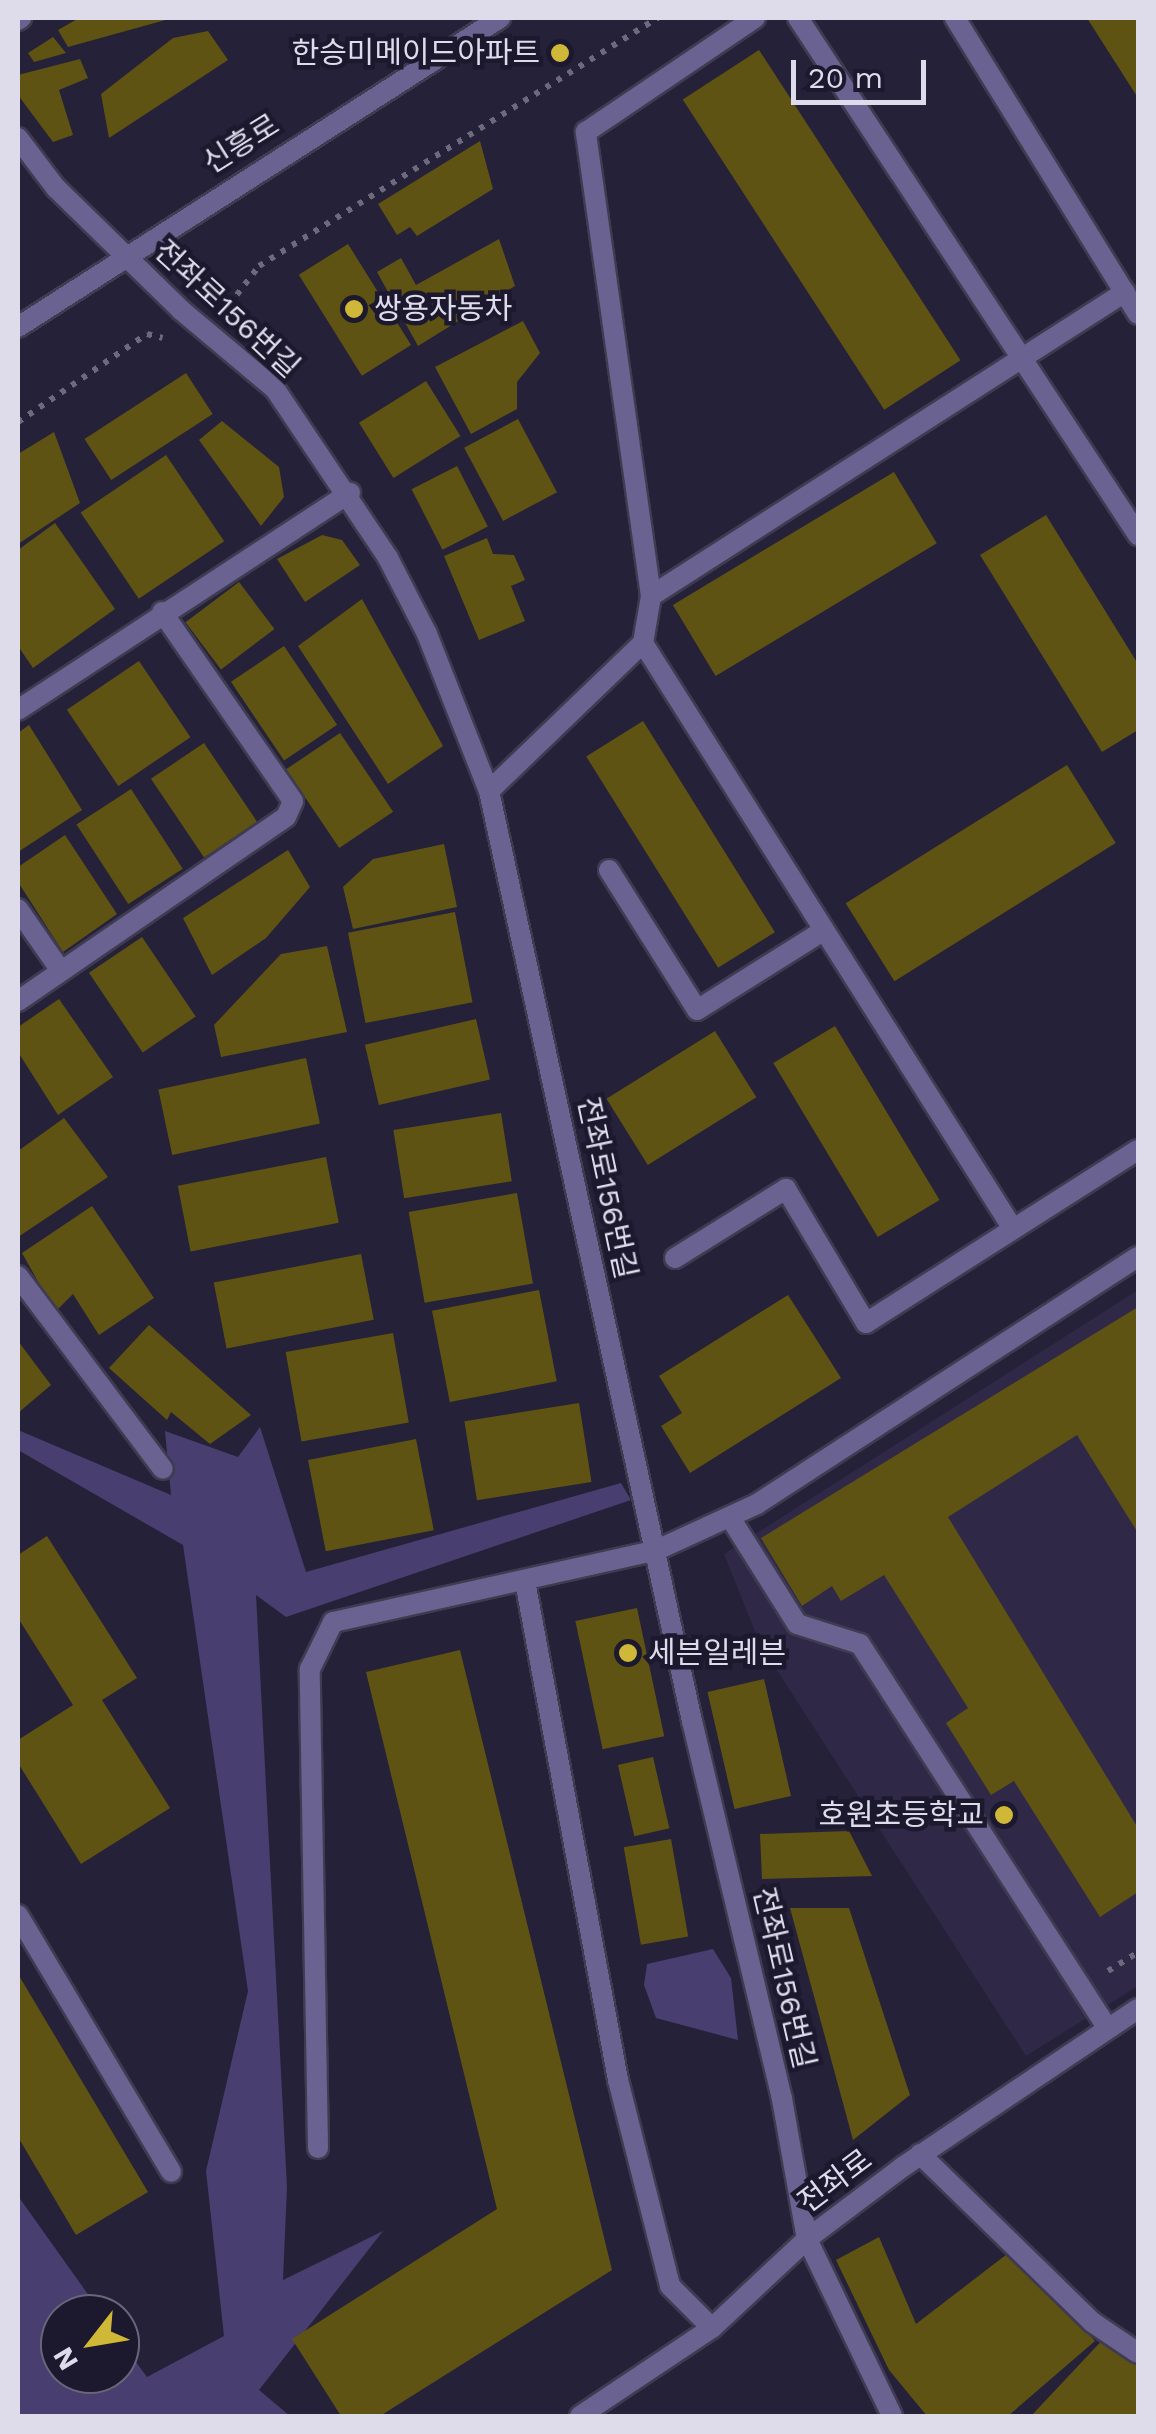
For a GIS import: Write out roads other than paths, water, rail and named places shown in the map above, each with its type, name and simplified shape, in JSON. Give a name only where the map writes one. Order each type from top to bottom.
[{"type":"street","name":"신흥로","points":[[18,327],[500,18]]},
{"type":"street","points":[[489,791],[642,643],[651,596],[586,132],[755,18]]},
{"type":"street","points":[[798,18],[1138,535]]},
{"type":"street","points":[[955,18],[1138,314]]},
{"type":"street","name":"전좌로156번길","points":[[18,138],[56,188],[126,257],[275,389],[350,493],[427,634],[489,791],[807,2239],[892,2416]]},
{"type":"street","points":[[651,596],[1124,292]]},
{"type":"street","points":[[18,710],[162,612],[350,493]]},
{"type":"street","points":[[18,1001],[286,817],[293,801],[162,612]]},
{"type":"street","points":[[642,643],[1014,1229]]},
{"type":"street","points":[[609,870],[697,1010],[823,931]]},
{"type":"street","points":[[18,908],[61,971]]},
{"type":"street","points":[[675,1258],[786,1189],[866,1323],[1138,1150]]},
{"type":"street","points":[[318,2148],[310,1668],[333,1622],[656,1550],[731,1519],[1138,1257]]},
{"type":"street","points":[[18,1276],[163,1469]]},
{"type":"street","points":[[731,1519],[798,1624],[860,1644],[1106,2028]]},
{"type":"street","points":[[525,1581],[618,2080],[670,2286],[712,2328]]},
{"type":"street","points":[[18,1915],[171,2172]]},
{"type":"street","name":"전좌로","points":[[580,2416],[712,2328],[807,2239],[920,2154],[1138,2009]]},
{"type":"street","points":[[920,2154],[1092,2322],[1138,2352]]},
{"type":"place","name":"한승미메이드아파트","points":[[560,53]]},
{"type":"place","name":"쌍용자동차","points":[[354,309]]},
{"type":"place","name":"세븐일레븐","points":[[628,1653]]},
{"type":"place","name":"호원초등학교","points":[[1004,1815]]}]
